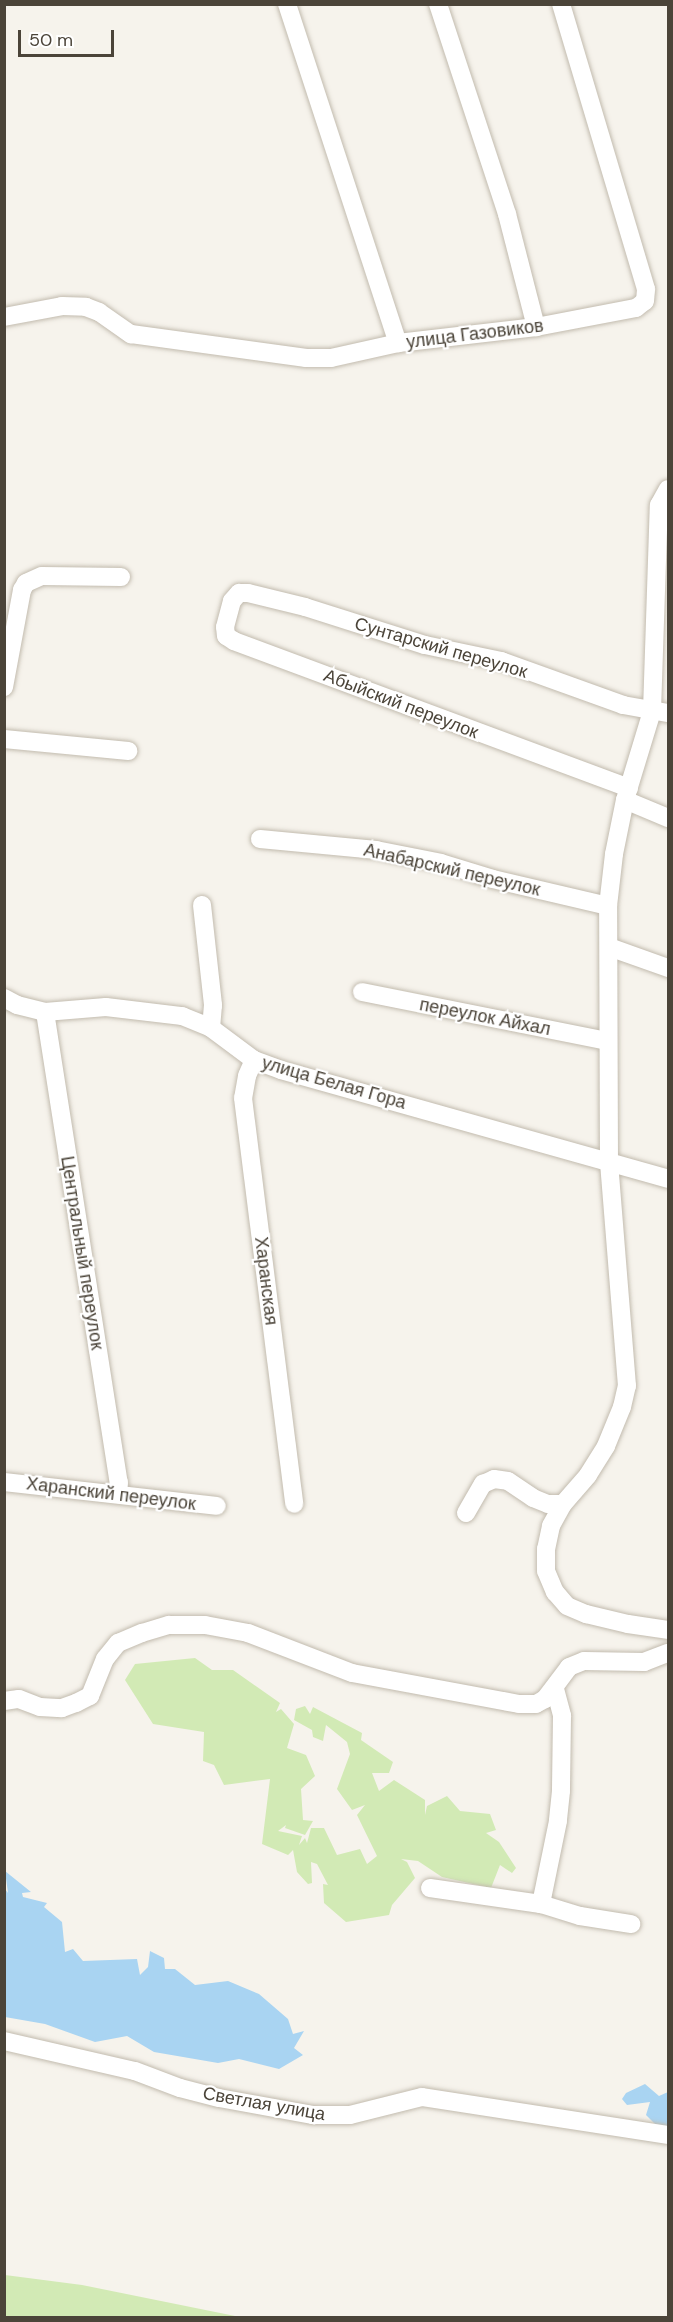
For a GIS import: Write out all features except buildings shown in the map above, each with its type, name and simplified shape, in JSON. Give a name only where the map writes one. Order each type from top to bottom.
[{"type":"street","points":[[287,4],[398,343]]},
{"type":"street","points":[[438,4],[514,237],[536,327]]},
{"type":"street","name":"улица Газовиков","points":[[4,317],[62,306],[86,307],[99,312],[130,334],[306,358],[331,357],[398,343],[536,327],[615,314],[636,308],[645,301],[646,288],[561,4]]},
{"type":"street","points":[[669,489],[659,505],[664,566],[660,712],[627,794],[614,854],[608,906],[609,1161],[627,1386],[622,1407],[606,1446],[588,1475],[563,1504],[551,1526],[546,1549],[546,1571],[555,1592],[567,1606],[586,1614],[628,1624],[669,1630]]},
{"type":"street","points":[[4,687],[10,627],[22,590],[36,577],[121,577]]},
{"type":"street","name":"Абыйский переулок","points":[[248,593],[239,593],[232,601],[227,614],[226,636],[234,641],[627,794],[669,818]]},
{"type":"street","name":"Сунтарский переулок","points":[[248,593],[305,607],[425,645],[501,661],[580,692],[660,712]]},
{"type":"street","points":[[4,739],[128,751]]},
{"type":"street","name":"Анабарский переулок","points":[[260,839],[376,850],[441,863],[493,879],[608,906]]},
{"type":"street","points":[[202,905],[213,1005],[211,1028]]},
{"type":"street","points":[[609,947],[669,968]]},
{"type":"street","name":"переулок Айхал","points":[[362,992],[607,1041]]},
{"type":"street","name":"улица Белая Гора","points":[[4,998],[17,1005],[45,1012],[106,1007],[140,1009],[182,1016],[211,1028],[255,1060],[669,1179]]},
{"type":"street","name":"Центральный переулок","points":[[45,1012],[118,1494]]},
{"type":"street","name":"Харанская","points":[[255,1060],[247,1076],[243,1098],[294,1504]]},
{"type":"street","points":[[466,1513],[483,1485],[494,1479],[508,1481],[533,1498],[548,1504],[563,1504]]},
{"type":"street","name":"Харанский переулок","points":[[4,1482],[216,1506]]},
{"type":"street","points":[[4,1701],[19,1699],[40,1707],[62,1708],[76,1703],[90,1696],[105,1659],[118,1643],[169,1625],[205,1625],[248,1633],[352,1673],[519,1704],[537,1704],[555,1689],[560,1677],[569,1667],[584,1661],[644,1662],[669,1653]]},
{"type":"street","points":[[541,1904],[558,1821],[561,1791],[562,1716],[555,1689]]},
{"type":"street","points":[[430,1888],[541,1904],[580,1916],[631,1924]]},
{"type":"street","name":"Светлая улица","points":[[4,2041],[135,2071],[180,2088],[219,2098],[313,2115],[350,2115],[422,2097],[669,2135]]},
{"type":"green space","points":[[195,1658],[212,1670],[233,1670],[280,1703],[276,1712],[281,1709],[294,1724],[287,1748],[306,1755],[315,1776],[301,1789],[303,1820],[313,1821],[305,1835],[285,1828],[286,1825],[278,1831],[302,1836],[299,1845],[305,1838],[307,1843],[311,1828],[324,1828],[337,1855],[360,1849],[367,1864],[377,1856],[357,1815],[365,1805],[352,1810],[337,1789],[350,1754],[347,1742],[326,1725],[323,1741],[313,1737],[312,1730],[294,1720],[296,1709],[305,1706],[310,1714],[313,1707],[362,1733],[361,1740],[393,1762],[389,1773],[372,1773],[379,1791],[394,1780],[425,1800],[425,1815],[427,1806],[447,1796],[460,1811],[490,1814],[496,1830],[486,1833],[499,1842],[516,1868],[512,1873],[500,1865],[491,1888],[442,1877],[418,1861],[401,1859],[407,1862],[415,1878],[392,1905],[389,1915],[346,1922],[324,1903],[323,1884],[328,1885],[317,1864],[311,1862],[312,1883],[308,1884],[297,1872],[293,1850],[288,1855],[262,1844],[270,1779],[224,1785],[214,1765],[203,1761],[204,1732],[153,1724],[125,1680],[135,1664]]},
{"type":"green space","points":[[5,2275],[82,2285],[240,2317],[5,2317]]},
{"type":"water","points":[[5,1871],[31,1892],[22,1893],[23,1897],[47,1903],[44,1907],[62,1922],[65,1952],[73,1949],[83,1961],[137,1959],[140,1975],[148,1967],[150,1951],[164,1958],[165,1969],[175,1969],[195,1985],[228,1981],[259,1994],[288,2019],[293,2034],[304,2031],[294,2048],[303,2055],[279,2069],[239,2059],[218,2063],[154,2052],[127,2036],[95,2042],[45,2024],[5,2017],[5,1889],[8,1893]]},
{"type":"water","points":[[645,2084],[659,2096],[668,2092],[668,2132],[662,2131],[646,2115],[650,2102],[627,2105],[622,2099],[626,2093]]}]
